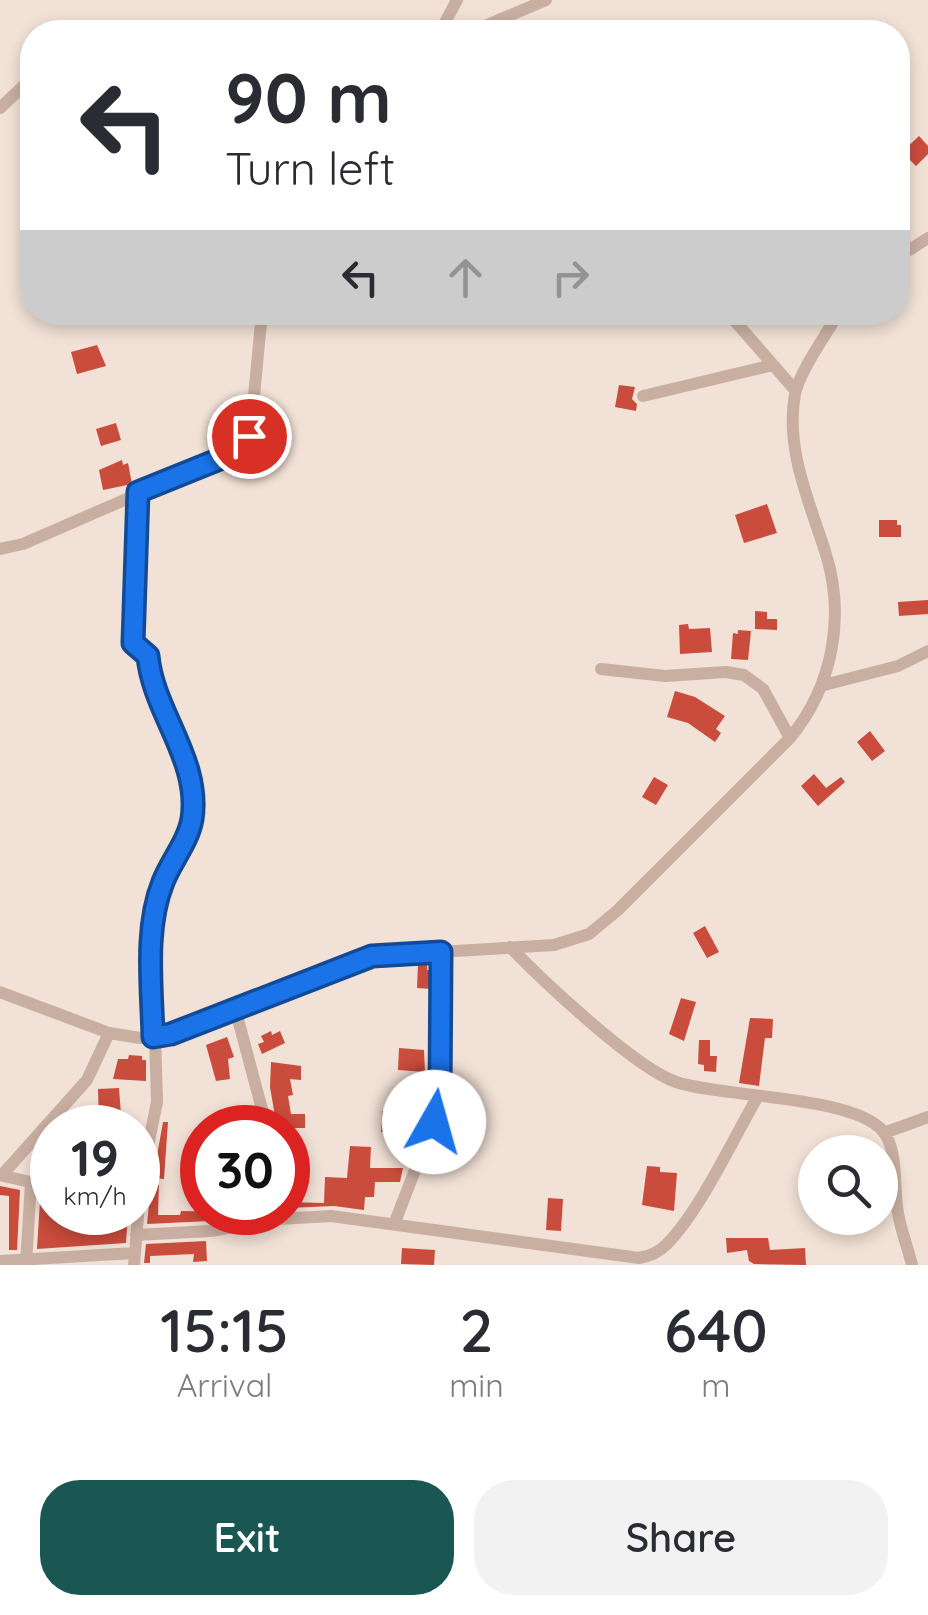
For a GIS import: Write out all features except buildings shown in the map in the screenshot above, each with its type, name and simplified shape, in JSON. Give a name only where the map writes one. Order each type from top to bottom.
[{"type":"street","points":[[499,20],[546,0]]},
{"type":"street","points":[[0,108],[20,89]]},
{"type":"street","points":[[0,549],[23,544],[244,448],[252,417],[261,325]]},
{"type":"street","points":[[738,325],[795,390]]},
{"type":"street","points":[[0,992],[110,1033],[154,1037],[372,956],[554,945],[590,934],[790,738],[824,685],[834,641],[834,593],[826,554],[806,498],[793,421],[795,390],[832,325]]},
{"type":"street","points":[[643,396],[773,365]]},
{"type":"street","points":[[138,492],[133,643],[148,656],[149,672],[178,740],[192,791],[192,820],[163,882],[154,916],[156,1105]]},
{"type":"street","points":[[824,685],[898,666],[928,651]]},
{"type":"street","points":[[601,669],[665,676],[726,672],[744,675],[764,689],[790,738]]},
{"type":"street","points":[[510,947],[640,1062],[672,1080],[790,1098],[874,1124],[884,1133],[892,1155],[898,1214],[912,1265]]},
{"type":"street","points":[[395,1222],[429,1136],[440,1092],[441,952]]},
{"type":"street","points":[[234,1008],[261,1105]]},
{"type":"street","points":[[30,1182],[1,1175],[87,1080],[110,1033]]},
{"type":"street","points":[[310,1216],[395,1222],[638,1262],[668,1243],[699,1199],[758,1096]]},
{"type":"street","points":[[884,1133],[928,1117]]},
{"type":"street","points":[[26,1262],[30,1198]]},
{"type":"street","points":[[0,1261],[134,1259],[136,1235]]},
{"type":"route","points":[[249,436],[242,450],[138,492],[136,616],[132,639],[134,646],[148,656],[149,672],[186,762],[192,791],[192,820],[163,882],[154,916],[153,1037],[171,1034],[372,956],[441,952],[440,1092],[434,1122]]}]
